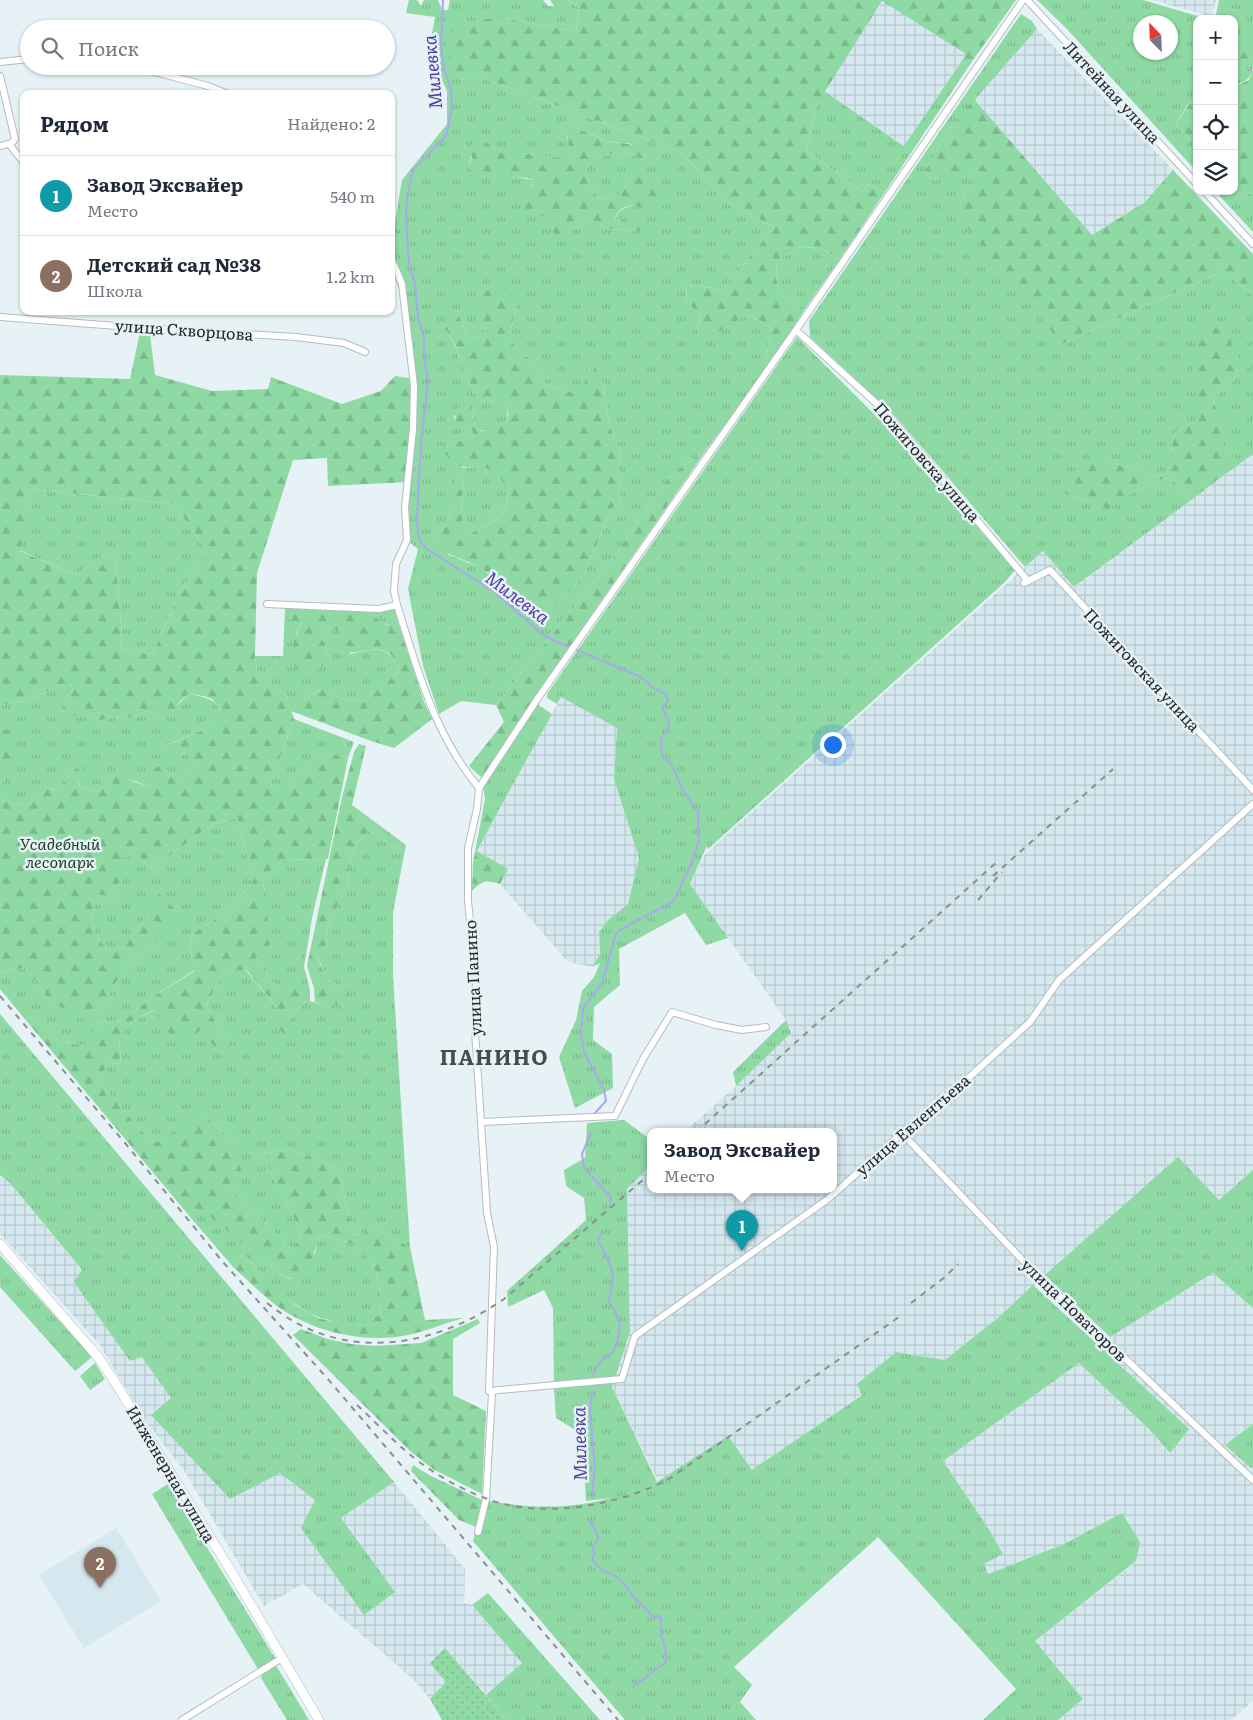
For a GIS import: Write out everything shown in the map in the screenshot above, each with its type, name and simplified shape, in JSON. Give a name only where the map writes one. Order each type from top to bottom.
[{"type":"main road","name":"Инженерная улица","points":[[0,1244],[98,1357],[115,1382],[234,1576],[319,1720]]},
{"type":"street","name":"Литейная улица","points":[[1025,0],[1193,180]]},
{"type":"street","name":"улица Панино","points":[[478,1532],[486,1499],[492,1393],[489,1391],[494,1247],[487,1213],[475,1031],[476,978],[468,901],[468,848],[477,809],[479,788],[569,653],[1025,0]]},
{"type":"street","points":[[0,62],[20,60]]},
{"type":"street","points":[[166,75],[218,90]]},
{"type":"street","points":[[0,76],[15,139],[9,144],[0,146]]},
{"type":"street","points":[[9,144],[20,158]]},
{"type":"street","points":[[1208,195],[1253,244]]},
{"type":"street","points":[[395,267],[402,284],[414,386],[413,429],[405,507],[407,540],[396,564],[394,590],[426,697],[440,728],[466,772],[479,788]]},
{"type":"street","name":"улица Скворцова","points":[[0,317],[296,337],[344,343],[365,352]]},
{"type":"street","name":"Пожиговска улица","points":[[796,330],[888,414],[1026,582]]},
{"type":"street","name":"Пожиговская улица","points":[[1026,582],[1050,570],[1253,790]]},
{"type":"street","points":[[266,604],[380,608],[397,605]]},
{"type":"street","name":"улица Евлентьева","points":[[837,1191],[902,1133],[943,1101],[1030,1022],[1059,980],[1253,804]]},
{"type":"street","points":[[481,1122],[615,1116],[643,1059],[672,1012],[716,1025],[742,1030],[766,1027]]},
{"type":"street","name":"улица Новаторов","points":[[902,1133],[1029,1267],[1253,1480]]},
{"type":"street","name":"улица Евлентьева","points":[[489,1391],[622,1379],[635,1336],[835,1193]]},
{"type":"street","points":[[182,1720],[282,1658]]},
{"type":"shaded area","points":[[883,0],[966,54],[905,146],[824,91]]},
{"type":"shaded area","points":[[1152,0],[1216,0],[1212,15],[1205,15]]},
{"type":"shaded area","points":[[1037,29],[1173,170],[1145,202],[1092,235],[974,99]]},
{"type":"shaded area","points":[[1253,454],[1253,1170],[1219,1200],[1178,1158],[1000,1316],[945,1360],[896,1352],[862,1394],[752,1471],[658,1481],[612,1387],[630,1332],[627,1189],[647,1169],[647,1193],[837,1193],[837,1128],[689,1128],[791,1033],[786,1020],[690,884],[705,854],[1043,551],[1075,587]]},
{"type":"shaded area","points":[[561,697],[617,728],[614,779],[639,858],[628,904],[608,920],[599,932],[600,954],[592,967],[568,962],[500,884],[501,881],[477,851]]},
{"type":"shaded area","points":[[0,1175],[11,1184],[82,1271],[75,1282],[130,1361],[142,1356],[171,1398],[152,1415],[230,1499],[280,1472],[316,1500],[395,1592],[341,1518],[394,1482],[465,1569],[464,1603],[472,1605],[522,1663],[486,1695],[446,1649],[446,1682],[430,1699],[413,1679],[303,1584],[264,1606],[185,1472],[145,1420],[99,1344],[0,1234]]},
{"type":"shaded area","points":[[1213,1273],[1253,1308],[1253,1424],[1225,1445],[1251,1468],[1253,1467],[1253,1701],[1231,1720],[1058,1720],[1083,1699],[1035,1641],[1136,1562],[1122,1513],[1064,1544],[988,1574],[984,1564],[1003,1554],[990,1531],[943,1461],[1079,1363],[1150,1430],[1169,1453],[1188,1429],[1099,1346],[1110,1337]]},
{"type":"shaded area","points":[[116,1528],[161,1601],[84,1648],[39,1575]]},
{"type":"green space","points":[[409,0],[417,0],[421,6],[424,0],[438,0],[442,10],[448,10],[450,0],[543,0],[548,6],[554,6],[550,0],[568,0],[579,8],[576,31],[503,18],[458,79],[480,77],[681,152],[728,203],[774,227],[724,289],[686,285],[687,302],[701,314],[697,332],[709,337],[747,314],[771,327],[764,374],[709,446],[666,480],[614,557],[496,705],[461,701],[439,714],[423,666],[408,589],[418,549],[408,541],[405,505],[415,379],[403,306],[395,274],[395,222],[402,180],[447,124],[447,91],[434,61],[430,44],[435,17],[406,13]],"holes":[[[571,125],[606,141],[632,144],[645,160],[625,153],[612,153],[603,156],[587,165],[588,183],[599,199],[611,198],[623,191],[629,176],[652,209],[636,206],[626,208],[615,219],[639,231],[609,229],[593,220],[586,221],[566,234],[536,212],[524,214],[533,180],[468,168],[475,143],[487,143],[503,153],[522,153],[567,160],[571,154],[567,136]],[[517,303],[510,334],[514,346],[528,358],[546,384],[552,387],[565,388],[579,399],[585,386],[589,368],[603,382],[609,425],[621,453],[618,465],[621,502],[611,509],[584,575],[567,594],[543,614],[537,616],[519,598],[479,567],[449,555],[432,537],[442,530],[449,519],[456,475],[464,482],[461,513],[464,532],[470,534],[500,516],[506,507],[508,496],[505,484],[494,470],[487,467],[463,468],[446,446],[473,436],[472,430],[457,424],[454,416],[472,403],[475,428],[477,429],[498,430],[506,422],[508,414],[504,403],[478,400],[461,367],[457,349],[444,327],[457,310],[466,333],[470,338],[482,336],[484,325],[479,306]]]},
{"type":"green space","points":[[568,0],[1016,0],[973,60],[959,65],[966,54],[882,1],[817,104],[806,150],[863,192],[868,185],[885,192],[840,259],[820,248],[800,247],[777,261],[778,286],[784,295],[805,309],[764,374],[771,327],[747,314],[709,338],[697,332],[701,315],[687,302],[686,285],[724,289],[774,227],[728,203],[681,152],[480,77],[458,79],[448,55],[456,22],[503,18],[576,31],[579,8]]},
{"type":"green space","points":[[1037,0],[1143,0],[1194,15],[1193,102],[1188,104],[1176,124],[1193,143],[1193,168],[1066,28]]},
{"type":"green space","points":[[1219,0],[1253,0],[1253,42],[1238,42],[1238,15],[1216,15]]},
{"type":"green space","points":[[1021,14],[1032,21],[1037,29],[950,128],[924,173],[934,180],[968,169],[972,181],[960,204],[1062,344],[1223,271],[1253,295],[1253,454],[1215,482],[1234,458],[1222,444],[1220,424],[1213,402],[1222,390],[1233,381],[1238,368],[1197,420],[1174,433],[1172,442],[1173,462],[1171,468],[1164,475],[1151,477],[1141,469],[1119,465],[1104,459],[1066,495],[1087,500],[1107,509],[1131,493],[1165,478],[1176,482],[1190,501],[1074,587],[1043,551],[1025,567],[897,418],[810,337],[809,321]]},
{"type":"green space","points":[[1238,42],[1253,42],[1253,61],[1238,59]]},
{"type":"green space","points":[[1238,59],[1253,61],[1251,74],[1247,80],[1239,83]]},
{"type":"green space","points":[[973,60],[885,192],[868,185],[863,192],[806,150],[817,104],[824,91],[904,146],[959,65]]},
{"type":"green space","points":[[1253,71],[1253,193],[1241,195],[1238,192],[1238,84],[1249,80]]},
{"type":"green space","points":[[974,99],[1092,235],[1145,202],[1173,170],[1193,191],[1193,195],[1197,195],[1253,254],[1253,295],[1223,271],[1062,344],[958,216],[960,204],[972,181],[968,170],[934,180],[924,173],[950,128]]},
{"type":"green space","points":[[1193,102],[1193,143],[1176,124],[1189,104]]},
{"type":"green space","points":[[571,125],[603,140],[638,147],[647,154],[646,160],[625,153],[608,155],[587,165],[586,169],[588,183],[599,199],[611,198],[620,194],[625,187],[629,175],[635,174],[654,179],[664,201],[664,207],[651,209],[630,206],[618,212],[615,218],[640,225],[639,231],[609,229],[593,220],[586,221],[566,234],[554,235],[550,224],[544,217],[536,214],[524,214],[523,194],[532,187],[533,180],[479,174],[468,168],[472,157],[468,152],[469,146],[475,143],[487,143],[503,153],[522,153],[567,159],[571,154],[567,135]]},
{"type":"green space","points":[[1238,192],[1241,195],[1253,193],[1253,232],[1219,195],[1238,195]]},
{"type":"green space","points":[[800,247],[820,248],[840,259],[805,309],[784,295],[778,286],[776,271],[777,261]]},
{"type":"green space","points":[[492,289],[510,291],[517,303],[510,334],[514,346],[528,358],[546,384],[552,387],[565,388],[579,398],[593,364],[603,382],[609,425],[621,453],[618,465],[621,502],[611,509],[584,575],[567,594],[543,614],[537,616],[495,578],[473,564],[443,550],[432,537],[442,530],[449,519],[455,475],[461,477],[464,482],[461,513],[465,532],[470,534],[494,521],[505,509],[507,502],[504,484],[496,472],[484,468],[461,466],[451,460],[444,452],[446,446],[473,436],[472,430],[459,427],[455,422],[456,410],[469,397],[472,403],[475,428],[482,431],[496,429],[502,426],[508,416],[503,403],[478,400],[461,367],[457,348],[444,327],[446,314],[450,310],[457,310],[466,333],[470,338],[482,336],[484,325],[479,307],[480,294]]},
{"type":"green space","points":[[1214,326],[1232,334],[1231,350],[1239,357],[1238,368],[1233,381],[1222,390],[1213,402],[1217,410],[1229,416],[1220,424],[1221,436],[1225,447],[1235,458],[1215,482],[1190,501],[1176,482],[1165,478],[1131,493],[1107,510],[1087,500],[1066,495],[1064,480],[1083,463],[1104,459],[1119,465],[1141,469],[1151,477],[1164,475],[1168,471],[1173,462],[1172,442],[1174,433],[1197,420],[1201,414],[1193,369],[1197,329]]},
{"type":"green space","name":"Усадебный лесопарк","points":[[140,332],[150,334],[155,375],[212,391],[268,389],[271,377],[342,404],[381,391],[395,376],[415,379],[408,482],[328,486],[327,458],[293,460],[257,573],[255,656],[257,670],[287,697],[294,719],[270,784],[286,790],[297,774],[309,769],[317,752],[325,752],[348,758],[328,859],[282,860],[262,879],[270,944],[256,958],[277,988],[293,983],[306,1001],[292,1015],[294,1028],[285,1035],[275,1023],[280,1012],[246,969],[222,974],[206,1005],[229,1045],[217,1051],[202,1029],[185,1041],[161,1029],[162,1022],[154,1010],[131,1022],[119,1040],[121,1063],[107,1064],[99,1081],[140,1130],[157,1142],[203,1114],[238,1146],[241,1172],[229,1187],[293,1250],[301,1232],[263,1154],[289,1149],[338,1170],[354,1236],[376,1229],[410,1247],[425,1320],[463,1318],[408,1335],[374,1338],[357,1337],[340,1334],[306,1323],[277,1306],[234,1268],[243,1254],[291,1302],[316,1317],[329,1321],[363,1326],[380,1314],[381,1296],[372,1264],[361,1250],[345,1241],[323,1235],[318,1237],[311,1260],[297,1280],[283,1276],[202,1210],[191,1218],[24,1018],[36,1019],[60,1042],[84,1046],[98,1024],[124,1020],[149,999],[195,971],[190,952],[193,933],[235,907],[254,879],[237,818],[213,824],[152,868],[137,855],[122,858],[117,897],[98,895],[93,911],[93,929],[107,949],[121,949],[142,923],[159,894],[175,909],[183,913],[154,944],[132,960],[114,985],[99,1015],[90,1022],[51,1002],[25,968],[0,972],[0,799],[20,804],[31,803],[46,789],[58,788],[75,769],[81,767],[86,771],[78,781],[80,787],[99,792],[111,778],[117,776],[147,786],[152,782],[153,770],[158,767],[164,767],[175,781],[191,771],[194,765],[187,755],[169,753],[164,750],[166,745],[202,730],[218,718],[220,712],[212,699],[189,694],[180,701],[170,717],[164,718],[148,711],[126,719],[114,717],[97,721],[87,716],[69,716],[63,713],[63,707],[73,689],[70,684],[64,684],[26,701],[0,705],[0,375],[130,379]],"holes":[[[30,489],[174,504],[206,550],[180,592],[152,655],[120,648],[122,638],[116,560],[103,555],[76,575],[20,551]]]},
{"type":"green space","points":[[797,337],[903,443],[916,464],[929,476],[943,484],[984,535],[1016,569],[1005,582],[708,849],[707,846],[690,884],[728,938],[706,945],[685,913],[619,949],[620,985],[594,1007],[593,1040],[612,1054],[613,1088],[575,1108],[559,1057],[576,1020],[582,991],[594,977],[600,963],[592,967],[600,954],[599,932],[608,920],[628,904],[639,858],[614,779],[617,728],[561,697],[557,704],[547,698],[547,694]]},
{"type":"green space","points":[[709,446],[597,607],[482,778],[469,766],[504,722],[496,705],[614,557],[666,480]]},
{"type":"green space","points":[[30,489],[174,504],[206,550],[180,592],[152,655],[120,648],[122,638],[116,560],[103,555],[76,575],[19,550]]},
{"type":"green space","points":[[285,608],[312,609],[288,619],[302,622],[296,634],[329,657],[322,637],[330,628],[339,630],[341,639],[350,654],[366,650],[382,651],[392,657],[400,671],[363,702],[343,699],[320,689],[298,704],[299,714],[291,711],[287,697],[257,670],[255,656],[283,656]]},
{"type":"green space","points":[[395,608],[399,625],[394,617],[391,625],[383,624],[367,610]]},
{"type":"green space","points":[[312,609],[367,610],[383,624],[390,625],[394,617],[399,625],[424,702],[432,719],[394,748],[299,714],[297,704],[321,689],[343,699],[363,702],[400,671],[392,656],[380,650],[341,652],[338,645],[341,639],[339,631],[330,628],[322,637],[329,657],[328,662],[316,670],[301,674],[296,668],[292,649],[302,623],[288,619],[290,611]]},
{"type":"green space","points":[[64,684],[70,684],[73,689],[63,707],[69,716],[87,716],[97,721],[114,717],[126,719],[148,711],[164,718],[189,694],[209,699],[220,709],[221,715],[204,729],[166,745],[169,753],[188,755],[194,765],[191,771],[175,781],[164,767],[153,770],[153,782],[147,786],[135,781],[111,778],[99,792],[80,787],[75,769],[58,788],[46,789],[31,803],[20,804],[0,799],[0,783],[5,779],[10,732],[0,728],[0,705],[26,701]]},
{"type":"green space","points":[[535,698],[540,706],[552,714],[500,808],[485,799],[482,778]]},
{"type":"green space","points":[[294,719],[354,742],[348,758],[325,752],[317,753],[309,769],[297,774],[286,791],[270,784]]},
{"type":"green space","points":[[0,728],[11,732],[14,752],[12,766],[0,783]]},
{"type":"green space","points":[[359,744],[366,746],[352,805],[402,842],[398,848],[369,831],[357,843],[351,856],[348,883],[326,932],[328,943],[316,954],[324,972],[331,981],[349,987],[349,1004],[324,1005],[315,1002],[314,988],[307,966],[342,797],[354,752]]},
{"type":"green space","points":[[485,799],[500,808],[477,851],[508,869],[500,884],[485,882],[472,891],[473,863]]},
{"type":"green space","points":[[237,818],[254,879],[235,907],[193,933],[190,952],[195,970],[149,999],[124,1020],[98,1024],[85,1046],[60,1042],[36,1019],[24,1018],[0,989],[0,972],[25,968],[51,1002],[99,1015],[114,985],[132,960],[154,944],[175,909],[159,895],[142,924],[121,949],[107,949],[93,929],[93,911],[98,895],[117,897],[121,857],[137,855],[152,868],[213,824]]},
{"type":"green space","points":[[369,831],[398,848],[402,842],[406,845],[393,912],[393,976],[410,1247],[376,1229],[354,1236],[338,1170],[289,1149],[263,1154],[301,1232],[293,1250],[229,1187],[238,1146],[204,1115],[157,1142],[140,1130],[99,1081],[107,1064],[121,1063],[119,1039],[131,1022],[155,1010],[162,1022],[202,1029],[229,1045],[206,1005],[222,974],[245,969],[280,1012],[292,1015],[306,1001],[277,988],[256,958],[265,892],[262,879],[282,860],[326,859],[312,918],[304,967],[310,990],[310,1001],[324,1005],[340,987],[327,978],[316,954],[328,943],[326,932],[348,883],[351,856],[357,843]]},
{"type":"green space","points":[[0,1014],[394,1482],[341,1518],[395,1592],[364,1615],[301,1528],[315,1500],[280,1473],[230,1499],[151,1415],[171,1398],[142,1357],[130,1361],[74,1282],[82,1270],[11,1184],[0,1175]]},
{"type":"green space","points":[[786,1020],[791,1033],[736,1086],[733,1072]]},
{"type":"green space","points":[[624,1120],[647,1137],[647,1169],[627,1189],[630,1332],[612,1387],[657,1482],[728,1436],[752,1470],[862,1395],[857,1384],[896,1352],[945,1360],[1000,1316],[1033,1285],[1189,1429],[1170,1453],[1150,1430],[1079,1363],[943,1461],[990,1531],[1003,1554],[984,1564],[988,1574],[1064,1544],[1122,1513],[1140,1542],[1136,1561],[1035,1641],[1083,1699],[1058,1720],[983,1720],[1016,1689],[878,1537],[734,1667],[752,1685],[740,1702],[756,1720],[625,1720],[473,1541],[483,1500],[515,1505],[563,1506],[611,1498],[586,1501],[582,1434],[556,1418],[553,1308],[544,1290],[508,1307],[507,1291],[586,1220],[584,1198],[566,1186],[564,1170],[585,1158],[587,1123]]},
{"type":"green space","points":[[1178,1157],[1219,1200],[1253,1170],[1253,1308],[1213,1273],[1110,1337],[1045,1275]]},
{"type":"green space","points":[[202,1209],[283,1276],[291,1279],[315,1253],[318,1237],[323,1235],[354,1245],[367,1257],[376,1274],[381,1296],[380,1314],[363,1326],[340,1324],[310,1314],[277,1292],[243,1254],[234,1268],[191,1218]]},
{"type":"green space","points":[[0,1255],[92,1357],[75,1371],[0,1287]]},
{"type":"green space","points":[[478,1319],[480,1323],[453,1339],[453,1395],[486,1411],[482,1494],[433,1469],[411,1452],[293,1335],[301,1329],[328,1339],[351,1344],[375,1346],[421,1343]]},
{"type":"green space","points":[[95,1363],[105,1379],[90,1390],[80,1376]]},
{"type":"green space","points":[[1253,1424],[1253,1467],[1251,1468],[1225,1445]]},
{"type":"green space","points":[[413,1465],[429,1475],[482,1500],[476,1527],[459,1520],[411,1471]]},
{"type":"green space","points":[[168,1484],[275,1658],[258,1669],[152,1494]]},
{"type":"green space","points":[[488,1593],[600,1720],[507,1720],[486,1695],[522,1663],[472,1605]]},
{"type":"green space","points":[[445,1648],[507,1720],[442,1720],[430,1699],[446,1682],[430,1663]]},
{"type":"green space","points":[[273,1665],[277,1667],[309,1720],[287,1720],[261,1678],[263,1671]]},
{"type":"waterway","name":"Милевка","points":[[443,0],[441,47],[444,68],[451,89],[452,107],[446,136],[413,170],[407,198],[406,218],[409,264],[415,284],[418,317],[424,339],[424,359],[428,381],[421,443],[417,515],[420,541],[427,549],[493,591],[542,634],[641,677],[655,689],[666,694],[668,701],[662,707],[669,722],[667,731],[661,738],[662,754],[672,766],[683,790],[698,812],[699,840],[691,865],[673,902],[616,933],[602,983],[583,1008],[581,1035],[584,1052],[604,1090],[606,1101],[595,1113]]},
{"type":"waterway","name":"Милевка","points":[[591,1133],[582,1154],[584,1168],[611,1197],[610,1203]]},
{"type":"waterway","name":"Милевка","points":[[593,1374],[601,1361],[614,1351],[619,1334],[620,1321],[609,1301],[613,1276],[610,1264],[598,1241],[602,1231]]},
{"type":"waterway","name":"Милевка","points":[[592,1391],[590,1412],[595,1467],[593,1496]]},
{"type":"waterway","name":"Милевка","points":[[590,1520],[598,1537],[593,1550],[595,1553],[592,1558],[594,1562],[626,1585],[636,1600],[652,1617],[660,1616],[661,1618],[661,1633],[666,1662],[633,1687]]},
{"type":"railway","points":[[993,876],[1113,769]]},
{"type":"railway","points":[[700,1128],[997,862]]},
{"type":"railway","points":[[978,900],[1002,872]]},
{"type":"railway","points":[[0,996],[222,1261],[327,1378],[618,1720]]},
{"type":"railway","points":[[267,1303],[298,1324],[334,1338],[359,1342],[385,1343],[410,1340],[435,1333],[482,1313],[504,1299],[647,1176]]},
{"type":"railway","points":[[911,1303],[945,1277],[958,1264]]},
{"type":"railway","points":[[357,1405],[402,1448],[421,1463],[444,1478],[485,1498],[507,1505],[530,1508],[554,1509],[603,1503],[649,1488],[669,1479],[899,1317]]},
{"type":"place","name":"Завод Эксвайер","points":[[742,1251]]},
{"type":"place","name":"Детский сад №38","points":[[100,1588]]},
{"type":"district","name":"ПАНИНО","points":[[494,1058]]}]
